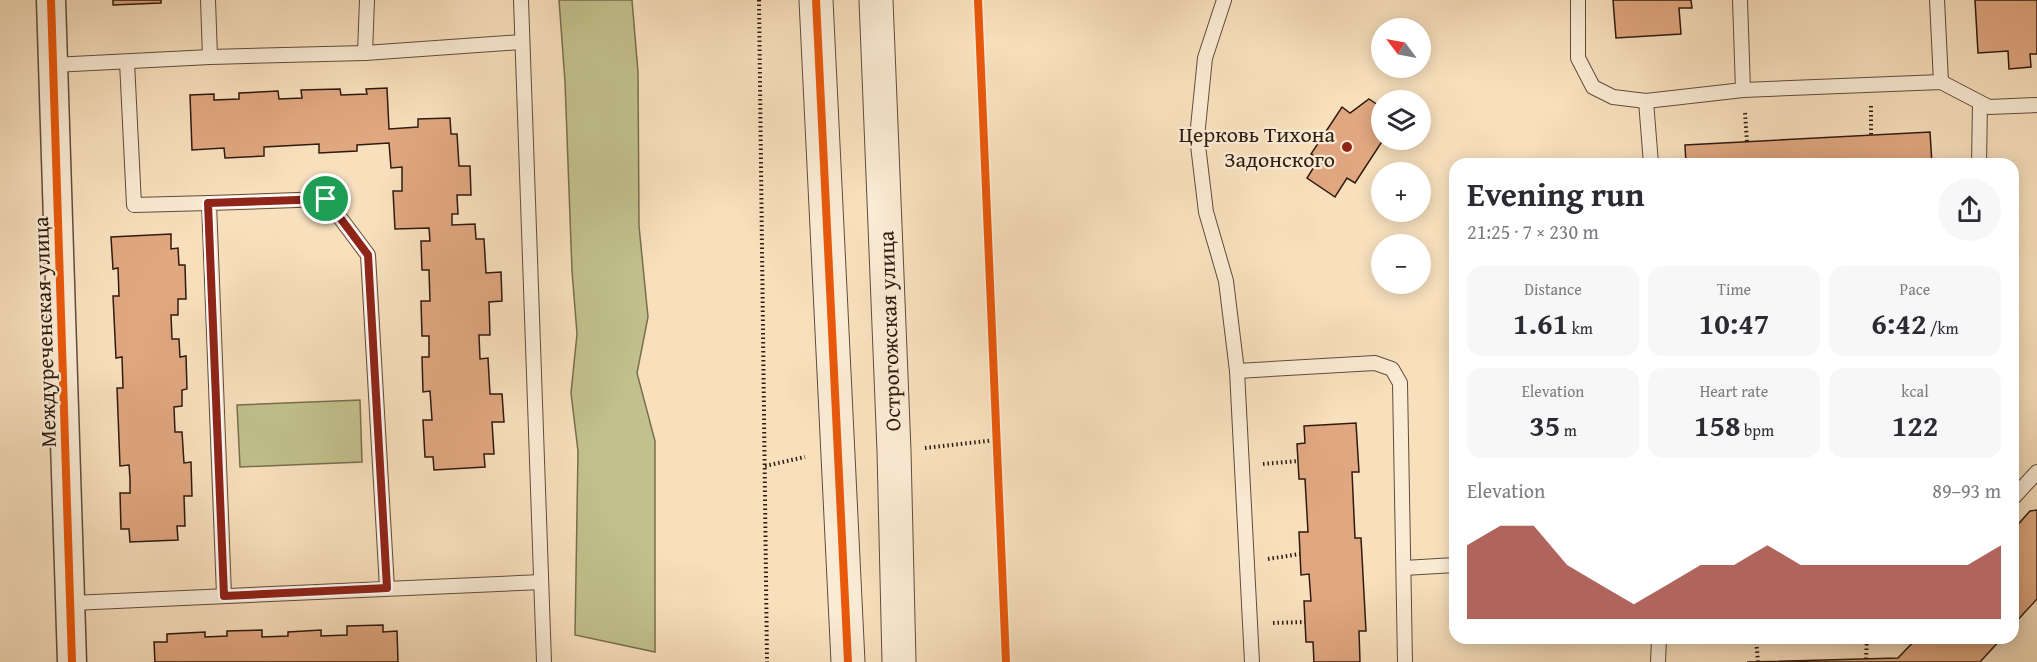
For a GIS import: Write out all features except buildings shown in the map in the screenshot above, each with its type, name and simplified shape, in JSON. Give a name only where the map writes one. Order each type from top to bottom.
[{"type":"street","name":"Междуреченская улица","points":[[51,0],[72,603],[72,662]]},
{"type":"street","points":[[816,0],[848,662]]},
{"type":"street","name":"Острогожская улица","points":[[876,0],[894,451],[898,662]]},
{"type":"lane","points":[[208,0],[210,57]]},
{"type":"lane","points":[[365,53],[367,0]]},
{"type":"lane","points":[[521,0],[544,662]]},
{"type":"lane","points":[[1224,0],[1205,58],[1197,137],[1206,212],[1226,281],[1237,371],[1252,662]]},
{"type":"lane","points":[[1578,0],[1578,58],[1593,87],[1613,97],[1646,101],[1743,90],[1941,82],[1989,107],[2037,105]]},
{"type":"lane","points":[[1740,0],[1743,90]]},
{"type":"lane","points":[[1937,0],[1941,82]]},
{"type":"lane","points":[[53,65],[210,57],[365,53],[522,42]]},
{"type":"lane","points":[[127,62],[134,205],[326,199],[368,255],[387,588]]},
{"type":"lane","points":[[1646,101],[1651,158]]},
{"type":"lane","points":[[1979,158],[1980,103]]},
{"type":"lane","points":[[208,203],[224,596]]},
{"type":"lane","points":[[1237,371],[1375,363],[1392,369],[1400,383],[1405,662]]},
{"type":"lane","points":[[2019,492],[2037,472]]},
{"type":"lane","points":[[1404,568],[1449,565]]},
{"type":"lane","points":[[72,603],[541,582]]},
{"type":"lane","points":[[1658,662],[1659,644]]},
{"type":"path","points":[[759,0],[767,662]]},
{"type":"path","points":[[1743,90],[1747,142]]},
{"type":"path","points":[[996,429],[997,452]]},
{"type":"path","points":[[1242,466],[1298,461]]},
{"type":"path","points":[[1247,562],[1300,554]]},
{"type":"path","points":[[1250,624],[1305,622]]},
{"type":"path","points":[[1756,644],[1758,662]]},
{"type":"path","points":[[1866,659],[1867,644]]},
{"type":"shaded area","points":[[559,0],[632,0],[638,72],[639,226],[648,317],[637,373],[655,441],[655,652],[575,635],[578,451],[571,393],[577,334]]},
{"type":"shaded area","points":[[360,400],[362,462],[240,467],[237,405]]},
{"type":"cycle path","points":[[51,0],[72,662]]},
{"type":"cycle path","points":[[816,0],[848,662]]},
{"type":"cycle path","points":[[978,0],[1006,662]]},
{"type":"place","name":"Церковь Тихона Задонского","points":[[1347,147]]},
{"type":"route","points":[[326,199],[368,255],[387,588],[224,596],[208,203],[326,199]]}]
